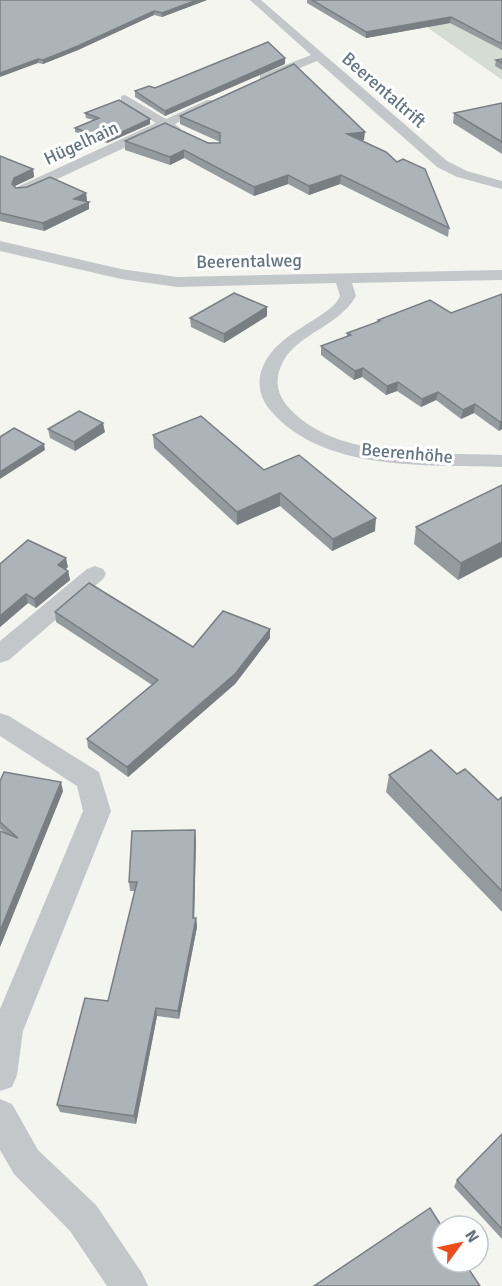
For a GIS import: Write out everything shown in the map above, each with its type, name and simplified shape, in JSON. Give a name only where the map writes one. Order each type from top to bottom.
[{"type":"street","name":"Beerentaltrift","points":[[255,0],[441,164],[471,178],[502,185]]},
{"type":"street","points":[[251,84],[306,59],[319,57]]},
{"type":"street","points":[[126,99],[189,137]]},
{"type":"street","name":"Hügelhain","points":[[22,190],[219,99]]},
{"type":"street","name":"Beerentalweg","points":[[0,246],[122,274],[177,282],[502,274]]},
{"type":"street","points":[[0,265],[24,252]]},
{"type":"street","name":"Beerenhöhe","points":[[343,279],[348,296],[342,307],[294,339],[274,359],[267,381],[268,391],[278,410],[311,434],[363,451],[386,455],[502,461]]},
{"type":"street","points":[[0,654],[95,574]]},
{"type":"street","points":[[0,723],[89,780],[97,811],[7,1031],[0,1075]]},
{"type":"street","points":[[0,1116],[26,1162],[83,1218],[129,1286]]},
{"type":"shaded area","points":[[388,0],[502,0],[502,79],[501,79]]},
{"type":"building","points":[[0,0],[197,0],[162,13],[154,11],[78,46],[0,73]]},
{"type":"building","points":[[312,0],[502,0],[502,44],[451,17],[366,32]]},
{"type":"building","points":[[268,42],[285,58],[165,111],[135,91],[149,86],[155,88]]},
{"type":"building","points":[[294,64],[365,132],[347,134],[386,152],[397,162],[403,159],[425,169],[449,228],[341,175],[309,186],[288,175],[254,187],[184,150],[170,157],[125,141],[165,123],[208,143],[220,143],[220,133],[180,116]]},
{"type":"building","points":[[119,100],[150,119],[107,139],[75,128],[99,118],[85,113]]},
{"type":"building","points":[[502,103],[502,142],[454,113]]},
{"type":"building","points":[[0,156],[33,169],[14,178],[12,184],[16,188],[27,187],[50,177],[86,193],[74,199],[89,202],[43,223],[0,213]]},
{"type":"building","points":[[234,293],[267,307],[224,334],[190,318]]},
{"type":"building","points":[[502,294],[502,421],[500,422],[475,404],[463,410],[438,392],[422,399],[398,382],[387,386],[363,368],[355,371],[321,346],[351,335],[347,333],[430,300],[451,313]]},
{"type":"building","points":[[79,411],[103,423],[74,442],[48,429]]},
{"type":"building","points":[[201,416],[264,470],[299,455],[376,518],[333,539],[280,493],[237,512],[153,435]]},
{"type":"building","points":[[14,428],[44,444],[0,472],[0,437]]},
{"type":"building","points":[[502,485],[502,542],[461,563],[416,527]]},
{"type":"building","points":[[28,540],[66,558],[58,565],[68,571],[34,599],[26,594],[0,616],[0,564]]},
{"type":"building","points":[[89,583],[193,647],[223,611],[270,629],[235,674],[127,767],[87,739],[158,680],[55,612]]},
{"type":"building","points":[[431,750],[457,774],[465,769],[498,800],[502,797],[502,891],[389,775]]},
{"type":"building","points":[[4,772],[61,782],[0,931],[0,831],[18,838],[0,822],[0,781]]},
{"type":"building","points":[[195,830],[193,918],[196,918],[178,1011],[156,1008],[134,1116],[57,1105],[85,998],[108,1001],[137,882],[129,882],[132,831]]},
{"type":"building","points":[[502,1134],[502,1229],[490,1214],[457,1180]]},
{"type":"building","points":[[430,1208],[434,1214],[430,1214],[430,1274],[472,1274],[480,1286],[314,1286]]}]
